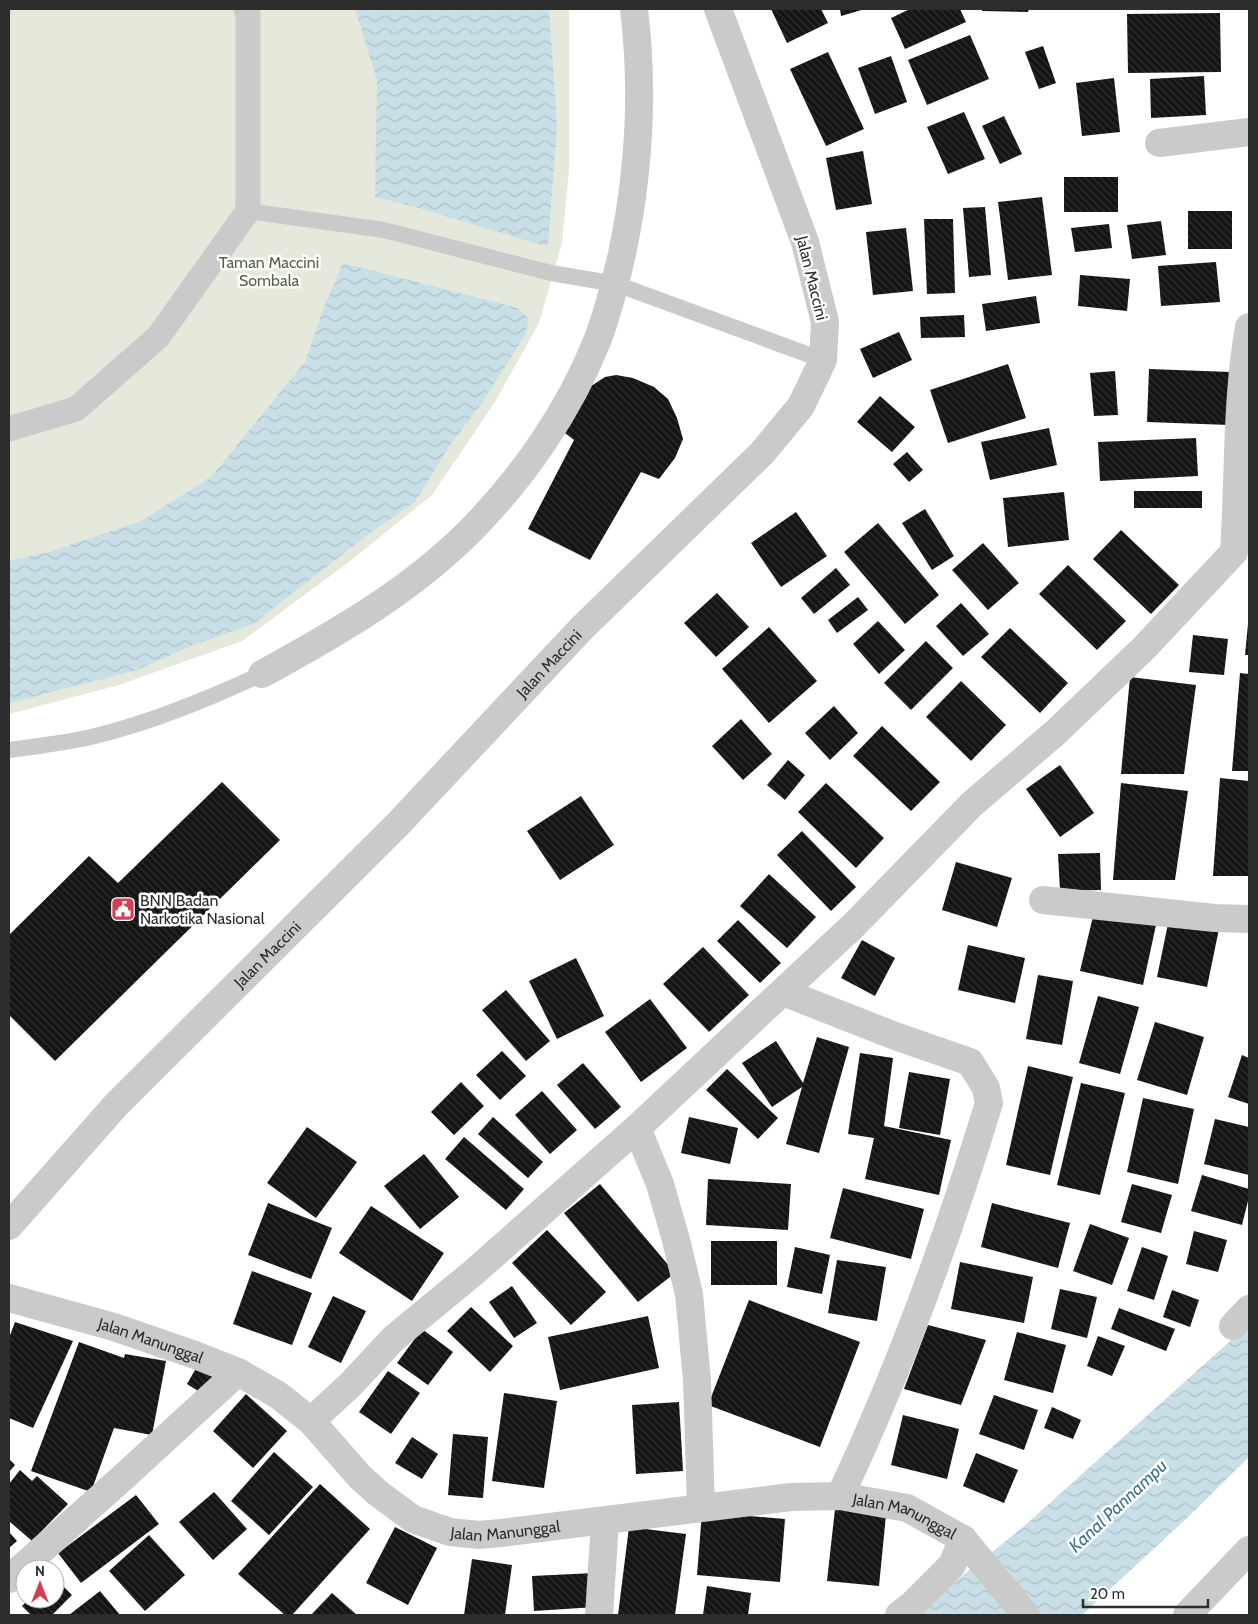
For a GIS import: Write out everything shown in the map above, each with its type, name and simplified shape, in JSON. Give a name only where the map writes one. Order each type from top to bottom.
[{"type":"street","points":[[9,429],[76,409],[158,338],[248,211],[248,13],[246,9]]},
{"type":"street","points":[[262,674],[351,624],[442,557],[504,496],[531,459],[571,394],[596,343],[616,284],[630,216],[637,158],[640,80],[634,9]]},
{"type":"street","name":"Jalan Maccini","points":[[9,1226],[116,1105],[398,824],[582,628],[762,453],[801,406],[824,360],[825,322],[805,242],[718,9]]},
{"type":"street","points":[[1159,143],[1249,132]]},
{"type":"street","points":[[311,1421],[350,1385],[394,1338],[473,1274],[637,1128],[783,992],[852,926],[972,804],[1056,733],[1242,551],[1240,408],[1244,353],[1249,327]]},
{"type":"street","points":[[1043,900],[1215,918],[1249,919]]},
{"type":"street","points":[[783,992],[896,1036],[970,1062],[986,1088],[989,1103],[962,1192],[941,1251],[886,1394],[840,1496]]},
{"type":"street","points":[[637,1128],[660,1184],[689,1294],[697,1380],[701,1507]]},
{"type":"street","name":"Jalan Manunggal","points":[[9,1298],[114,1327],[238,1372],[278,1395],[311,1421],[360,1476],[379,1494],[413,1519],[450,1532],[478,1535],[501,1533],[791,1497],[840,1496],[907,1508],[967,1544],[1026,1615]]},
{"type":"street","points":[[9,1579],[133,1469],[238,1372]]},
{"type":"street","points":[[599,1615],[605,1521]]},
{"type":"street","points":[[899,1615],[914,1604],[952,1565],[967,1544]]},
{"type":"street","points":[[1187,1615],[1249,1550]]},
{"type":"lane","points":[[248,211],[384,230],[551,273],[616,284],[824,360]]},
{"type":"lane","points":[[9,750],[86,738],[134,725],[211,697],[262,674]]},
{"type":"green space","name":"Taman Maccini Sombala","points":[[9,9],[569,9],[569,170],[562,243],[539,323],[495,402],[432,495],[349,562],[242,641],[119,685],[9,714]]},
{"type":"water","points":[[355,9],[549,9],[557,125],[548,245],[538,244],[412,206],[375,197],[377,80]]},
{"type":"water","points":[[343,263],[518,308],[529,319],[525,335],[484,400],[448,448],[415,502],[374,530],[253,624],[191,646],[137,670],[9,703],[9,561],[49,552],[141,521],[211,477],[305,362],[324,307]]},
{"type":"water","name":"Kanal Pannampu","points":[[1249,1324],[1249,1457],[1185,1520],[1082,1615],[913,1615],[1022,1528]]},
{"type":"building","points":[[771,9],[821,9],[828,23],[787,43]]},
{"type":"building","points":[[840,9],[865,9],[841,16]]},
{"type":"building","points":[[910,9],[960,9],[966,22],[905,49],[891,18]]},
{"type":"building","points":[[982,9],[1029,9],[1028,12],[982,11]]},
{"type":"building","points":[[1220,13],[1221,72],[1128,73],[1127,14]]},
{"type":"building","points":[[970,35],[989,79],[927,105],[908,60]]},
{"type":"building","points":[[1043,46],[1056,83],[1039,89],[1025,52]]},
{"type":"building","points":[[828,52],[864,129],[826,146],[790,69]]},
{"type":"building","points":[[891,56],[907,102],[875,114],[858,68]]},
{"type":"building","points":[[1204,76],[1206,115],[1151,118],[1150,79]]},
{"type":"building","points":[[1114,78],[1120,132],[1082,136],[1076,83]]},
{"type":"building","points":[[964,112],[985,159],[948,174],[927,127]]},
{"type":"building","points":[[1004,116],[1022,154],[1000,164],[982,126]]},
{"type":"building","points":[[863,151],[872,204],[836,210],[826,158]]},
{"type":"building","points":[[1064,177],[1118,177],[1118,212],[1064,212]]},
{"type":"building","points":[[1042,197],[1052,275],[1008,280],[998,202]]},
{"type":"building","points":[[985,207],[991,275],[969,277],[963,208]]},
{"type":"building","points":[[1188,211],[1232,211],[1232,249],[1188,249]]},
{"type":"building","points":[[924,219],[953,219],[955,293],[927,294]]},
{"type":"building","points":[[1161,221],[1166,255],[1132,259],[1127,225]]},
{"type":"building","points":[[1109,224],[1112,248],[1075,252],[1071,228]]},
{"type":"building","points":[[906,228],[913,291],[873,295],[866,232]]},
{"type":"building","points":[[1216,262],[1220,302],[1161,306],[1158,266]]},
{"type":"building","points":[[1080,275],[1130,279],[1127,311],[1078,306]]},
{"type":"building","points":[[1036,296],[1040,323],[986,331],[982,304]]},
{"type":"building","points":[[964,315],[965,337],[921,338],[920,317]]},
{"type":"building","points":[[899,332],[912,360],[873,378],[860,349]]},
{"type":"building","points":[[1008,364],[1026,418],[948,443],[930,390]]},
{"type":"building","points":[[1149,369],[1231,372],[1229,425],[1147,422]]},
{"type":"building","points":[[1115,371],[1118,415],[1094,416],[1090,373]]},
{"type":"building","points":[[616,375],[633,378],[654,387],[668,399],[677,418],[683,439],[675,458],[659,479],[641,472],[590,560],[528,529],[574,440],[560,429],[588,388],[605,377]]},
{"type":"building","points":[[880,396],[915,427],[892,452],[857,422]]},
{"type":"building","points":[[1049,428],[1057,465],[990,480],[981,442]]},
{"type":"building","points":[[1196,438],[1198,476],[1100,481],[1098,442]]},
{"type":"building","points":[[907,452],[923,470],[909,482],[893,464]]},
{"type":"building","points":[[1134,491],[1202,491],[1202,508],[1134,508]]},
{"type":"building","points":[[1064,492],[1069,540],[1008,547],[1003,498]]},
{"type":"building","points":[[925,509],[954,556],[932,570],[902,523]]},
{"type":"building","points":[[796,512],[827,556],[781,587],[751,543]]},
{"type":"building","points":[[878,523],[939,595],[905,624],[844,552]]},
{"type":"building","points":[[1121,530],[1179,585],[1151,614],[1093,559]]},
{"type":"building","points":[[983,543],[1019,583],[988,610],[952,570]]},
{"type":"building","points":[[1068,565],[1126,621],[1097,650],[1039,594]]},
{"type":"building","points":[[836,568],[850,585],[814,614],[801,598]]},
{"type":"building","points":[[717,593],[749,627],[716,657],[684,623]]},
{"type":"building","points":[[858,597],[868,610],[837,633],[828,620]]},
{"type":"building","points":[[961,603],[989,634],[963,656],[936,626]]},
{"type":"building","points":[[878,621],[905,650],[879,674],[853,644]]},
{"type":"building","points":[[1248,624],[1249,655],[1245,655]]},
{"type":"building","points":[[769,627],[817,681],[769,723],[722,669]]},
{"type":"building","points":[[1010,628],[1068,683],[1040,713],[981,657]]},
{"type":"building","points":[[1193,635],[1228,639],[1224,675],[1189,672]]},
{"type":"building","points":[[926,641],[953,668],[911,710],[884,683]]},
{"type":"building","points":[[1240,673],[1249,674],[1249,771],[1232,771]]},
{"type":"building","points":[[1130,677],[1196,685],[1184,774],[1121,774]]},
{"type":"building","points":[[961,681],[1006,725],[971,761],[926,717]]},
{"type":"building","points":[[834,706],[858,733],[830,760],[805,733]]},
{"type":"building","points":[[741,719],[772,754],[743,780],[712,746]]},
{"type":"building","points":[[882,726],[940,782],[911,811],[853,756]]},
{"type":"building","points":[[788,760],[805,775],[785,800],[767,785]]},
{"type":"building","points":[[1060,765],[1094,813],[1060,837],[1026,789]]},
{"type":"building","points":[[1220,778],[1249,781],[1249,876],[1213,876]]},
{"type":"building","name":"BNN Badan Narkotika Nasional","points":[[222,782],[280,840],[55,1061],[9,1015],[9,935],[89,856],[118,883]]},
{"type":"building","points":[[826,783],[884,838],[856,868],[798,812]]},
{"type":"building","points":[[1121,783],[1188,791],[1175,880],[1113,880]]},
{"type":"building","points":[[581,796],[614,845],[560,880],[527,831]]},
{"type":"building","points":[[802,831],[856,887],[831,911],[777,855]]},
{"type":"building","points":[[1100,853],[1101,890],[1060,891],[1058,854]]},
{"type":"building","points":[[956,862],[1012,878],[997,927],[942,910]]},
{"type":"building","points":[[769,874],[816,917],[787,948],[740,906]]},
{"type":"building","points":[[1094,912],[1156,925],[1143,985],[1080,971]]},
{"type":"building","points":[[1169,919],[1219,929],[1207,987],[1157,977]]},
{"type":"building","points":[[738,920],[781,963],[760,983],[717,941]]},
{"type":"building","points":[[862,940],[895,958],[875,996],[841,978]]},
{"type":"building","points":[[968,945],[1025,958],[1015,1003],[958,990]]},
{"type":"building","points":[[703,947],[749,995],[709,1032],[663,984]]},
{"type":"building","points":[[576,958],[604,1016],[557,1039],[529,981]]},
{"type":"building","points":[[1038,975],[1073,981],[1062,1045],[1026,1039]]},
{"type":"building","points":[[506,990],[550,1041],[526,1061],[482,1010]]},
{"type":"building","points":[[1098,996],[1139,1007],[1120,1074],[1079,1063]]},
{"type":"building","points":[[650,999],[687,1048],[641,1082],[605,1032]]},
{"type":"building","points":[[1155,1022],[1204,1037],[1187,1095],[1137,1080]]},
{"type":"building","points":[[817,1037],[849,1047],[819,1153],[786,1144],[802,1087],[772,1107],[742,1063],[776,1041],[803,1083]]},
{"type":"building","points":[[502,1051],[526,1076],[500,1100],[476,1075]]},
{"type":"building","points":[[860,1053],[893,1058],[884,1126],[951,1140],[939,1195],[865,1179],[874,1138],[848,1134]]},
{"type":"building","points":[[1242,1055],[1249,1058],[1249,1104],[1228,1097]]},
{"type":"building","points":[[583,1063],[621,1107],[595,1129],[557,1085]]},
{"type":"building","points":[[1028,1066],[1073,1077],[1050,1175],[1006,1165]]},
{"type":"building","points":[[727,1069],[778,1118],[758,1139],[706,1090]]},
{"type":"building","points":[[909,1072],[950,1079],[940,1135],[899,1128]]},
{"type":"building","points":[[461,1082],[484,1106],[454,1135],[431,1112]]},
{"type":"building","points":[[1081,1083],[1125,1093],[1100,1195],[1057,1185]]},
{"type":"building","points":[[542,1091],[577,1130],[550,1154],[515,1115]]},
{"type":"building","points":[[1143,1098],[1194,1109],[1178,1184],[1127,1172]]},
{"type":"building","points":[[493,1117],[543,1162],[528,1178],[478,1134]]},
{"type":"building","points":[[689,1117],[738,1128],[730,1164],[681,1153]]},
{"type":"building","points":[[1215,1119],[1249,1127],[1249,1175],[1204,1164]]},
{"type":"building","points":[[307,1127],[357,1162],[316,1218],[267,1183]]},
{"type":"building","points":[[464,1137],[524,1189],[506,1210],[445,1159]]},
{"type":"building","points":[[424,1154],[459,1197],[420,1229],[384,1186]]},
{"type":"building","points":[[1202,1175],[1249,1189],[1249,1197],[1242,1225],[1191,1211]]},
{"type":"building","points":[[708,1179],[791,1184],[788,1230],[706,1225]]},
{"type":"building","points":[[600,1184],[675,1273],[638,1302],[564,1213]]},
{"type":"building","points":[[1132,1184],[1172,1195],[1161,1233],[1121,1222]]},
{"type":"building","points":[[843,1188],[924,1209],[911,1259],[830,1238]]},
{"type":"building","points":[[268,1203],[332,1228],[311,1279],[248,1255]]},
{"type":"building","points":[[992,1203],[1070,1223],[1058,1268],[981,1247]]},
{"type":"building","points":[[371,1206],[444,1253],[412,1301],[339,1253]]},
{"type":"building","points":[[1090,1224],[1129,1238],[1112,1285],[1073,1271]]},
{"type":"building","points":[[547,1230],[606,1292],[571,1325],[512,1263]]},
{"type":"building","points":[[1194,1231],[1227,1240],[1218,1272],[1186,1264]]},
{"type":"building","points":[[711,1241],[777,1241],[777,1285],[711,1285]]},
{"type":"building","points":[[795,1247],[830,1255],[822,1294],[787,1287]]},
{"type":"building","points":[[1142,1247],[1168,1256],[1154,1300],[1127,1291]]},
{"type":"building","points":[[837,1260],[886,1267],[877,1321],[828,1313]]},
{"type":"building","points":[[960,1262],[1033,1277],[1024,1323],[951,1309]]},
{"type":"building","points":[[252,1271],[312,1293],[292,1345],[233,1324]]},
{"type":"building","points":[[512,1286],[537,1323],[514,1338],[489,1302]]},
{"type":"building","points":[[1060,1289],[1097,1297],[1087,1338],[1051,1329]]},
{"type":"building","points":[[1172,1290],[1199,1300],[1190,1327],[1163,1317]]},
{"type":"building","points":[[333,1296],[366,1311],[341,1363],[308,1347]]},
{"type":"building","points":[[749,1300],[860,1342],[820,1447],[708,1405]]},
{"type":"building","points":[[471,1307],[513,1346],[490,1372],[447,1331]]},
{"type":"building","points":[[1119,1308],[1175,1329],[1166,1351],[1111,1329]]},
{"type":"building","points":[[648,1316],[659,1368],[560,1390],[548,1337]]},
{"type":"building","points":[[15,1322],[73,1341],[33,1428],[9,1418],[9,1338]]},
{"type":"building","points":[[928,1325],[986,1340],[961,1405],[904,1389]]},
{"type":"building","points":[[422,1329],[453,1352],[428,1385],[397,1363]]},
{"type":"building","points":[[1017,1332],[1066,1345],[1053,1393],[1004,1380]]},
{"type":"building","points":[[1098,1336],[1125,1346],[1112,1376],[1087,1366]]},
{"type":"building","points":[[79,1342],[124,1358],[125,1354],[166,1361],[152,1435],[114,1428],[91,1492],[31,1471]]},
{"type":"building","points":[[199,1363],[222,1377],[209,1398],[187,1384]]},
{"type":"building","points":[[388,1371],[420,1393],[391,1434],[359,1412]]},
{"type":"building","points":[[504,1393],[557,1401],[544,1488],[492,1481]]},
{"type":"building","points":[[246,1394],[287,1431],[253,1468],[213,1431]]},
{"type":"building","points":[[994,1395],[1038,1410],[1024,1450],[979,1434]]},
{"type":"building","points":[[679,1402],[683,1471],[636,1474],[632,1405]]},
{"type":"building","points":[[1052,1407],[1081,1420],[1073,1439],[1044,1428]]},
{"type":"building","points":[[903,1415],[959,1429],[947,1479],[891,1465]]},
{"type":"building","points":[[453,1434],[488,1437],[483,1498],[448,1495]]},
{"type":"building","points":[[412,1437],[438,1454],[422,1479],[395,1463]]},
{"type":"building","points":[[274,1452],[313,1487],[269,1535],[231,1501]]},
{"type":"building","points":[[976,1453],[1018,1470],[1004,1503],[963,1486]]},
{"type":"building","points":[[9,1459],[15,1465],[9,1472]]},
{"type":"building","points":[[20,1470],[32,1481],[37,1476],[68,1504],[32,1541],[9,1521],[9,1484]]},
{"type":"building","points":[[320,1484],[370,1529],[292,1615],[285,1615],[238,1574]]},
{"type":"building","points":[[214,1492],[247,1529],[213,1560],[179,1522]]},
{"type":"building","points":[[136,1495],[159,1524],[81,1583],[65,1562],[65,1559],[63,1559],[58,1553]]},
{"type":"building","points":[[835,1509],[886,1515],[879,1586],[827,1581]]},
{"type":"building","points":[[702,1512],[785,1519],[780,1582],[697,1575]]},
{"type":"building","points":[[395,1527],[437,1548],[408,1605],[366,1583]]},
{"type":"building","points":[[629,1527],[686,1534],[675,1615],[618,1615]]},
{"type":"building","points":[[9,1532],[17,1541],[9,1548]]},
{"type":"building","points":[[149,1535],[185,1575],[145,1611],[109,1571]]},
{"type":"building","points":[[472,1559],[512,1565],[505,1615],[464,1615]]},
{"type":"building","points":[[594,1573],[596,1607],[534,1611],[532,1576]]},
{"type":"building","points":[[707,1586],[751,1593],[748,1615],[703,1615]]},
{"type":"building","points":[[65,1588],[72,1595],[65,1602]]},
{"type":"building","points":[[100,1591],[120,1615],[69,1615]]},
{"type":"building","points":[[332,1593],[357,1615],[311,1615]]},
{"type":"building","points":[[25,1609],[58,1609],[52,1615],[31,1615]]},
{"type":"place","name":"BNN Badan Narkotika Nasional","points":[[123,909]]}]
